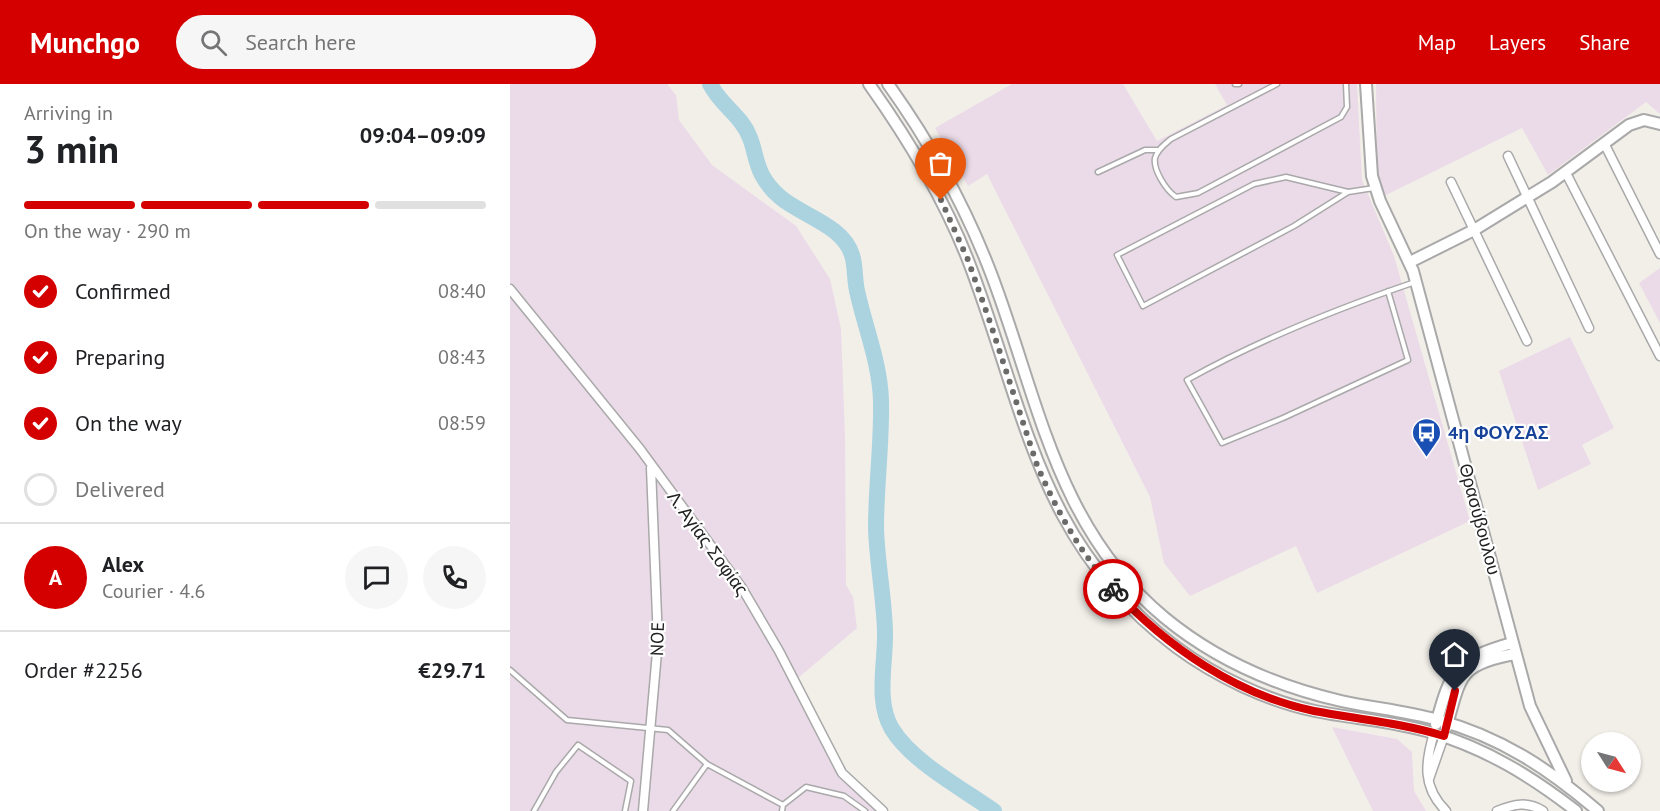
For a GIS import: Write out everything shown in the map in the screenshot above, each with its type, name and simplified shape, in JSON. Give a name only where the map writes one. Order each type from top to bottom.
[{"type":"street","points":[[869,84],[904,135],[952,222],[990,322],[1037,465],[1067,526],[1106,581],[1127,605],[1177,648],[1240,685],[1311,710],[1439,735],[1532,777],[1576,811]]},
{"type":"street","points":[[888,84],[937,159],[972,226],[992,276],[1059,474],[1075,507],[1112,564],[1164,617],[1225,659],[1272,681],[1306,692],[1443,721],[1526,756],[1569,786],[1598,811]]},
{"type":"street","name":"Θρασύβουλου","points":[[1366,84],[1372,176],[1375,188],[1402,252],[1410,262],[1530,706],[1554,761],[1569,786]]},
{"type":"street","points":[[1410,262],[1474,230],[1527,198],[1636,122],[1650,120],[1660,123]]},
{"type":"street","points":[[1604,143],[1660,254]]},
{"type":"street","points":[[1508,156],[1589,328]]},
{"type":"street","points":[[1566,172],[1660,356]]},
{"type":"street","points":[[1451,182],[1527,341]]},
{"type":"street","name":"Λ. Αγίας Σοφίας","points":[[510,289],[640,449],[742,588],[779,651],[843,773],[883,811]]},
{"type":"street","name":"NOE","points":[[643,811],[658,640],[651,467]]},
{"type":"street","points":[[1446,811],[1437,802],[1428,783],[1426,762],[1439,735],[1452,678],[1462,663],[1479,653],[1513,648]]},
{"type":"street","points":[[1497,811],[1513,805],[1526,804],[1543,811]]},
{"type":"lane","points":[[1276,84],[1171,139],[1159,150],[1156,166],[1168,191],[1176,196],[1198,193],[1341,117],[1347,107],[1346,84]]},
{"type":"lane","points":[[1098,172],[1145,150],[1159,150]]},
{"type":"lane","points":[[1348,192],[1294,225],[1143,306],[1117,255],[1254,184],[1286,177],[1348,192],[1375,188]]},
{"type":"lane","points":[[1388,291],[1408,360],[1283,418],[1222,443],[1187,380],[1255,344],[1388,291],[1415,282]]},
{"type":"lane","points":[[510,670],[556,713],[567,720],[600,725],[652,726],[668,730],[707,764],[783,805]]},
{"type":"lane","points":[[534,811],[556,772],[578,745],[631,781],[625,811]]},
{"type":"lane","points":[[673,811],[707,764]]},
{"type":"lane","points":[[782,811],[783,805],[806,787],[844,796],[865,811]]},
{"type":"shaded area","points":[[510,84],[667,84],[676,95],[679,120],[712,165],[796,226],[830,279],[841,329],[845,437],[846,585],[853,597],[857,628],[791,684],[839,774],[876,811],[510,811]]},
{"type":"shaded area","points":[[1012,84],[1123,84],[1157,141],[1227,105],[1215,84],[1357,84],[1362,180],[1394,256],[1470,521],[1317,593],[1296,546],[1190,596],[1164,563],[1150,497],[987,174],[968,186],[935,128]]},
{"type":"shaded area","points":[[1376,84],[1660,84],[1660,114],[1646,102],[1548,175],[1522,128],[1382,197],[1377,175]]},
{"type":"shaded area","points":[[1660,268],[1660,323],[1639,283]]},
{"type":"shaded area","points":[[1570,337],[1614,428],[1582,445],[1591,464],[1538,490],[1499,371]]},
{"type":"shaded area","points":[[1332,727],[1397,739],[1412,752],[1414,791],[1426,811],[1373,811]]},
{"type":"waterway","points":[[710,84],[747,132],[759,168],[770,187],[789,204],[831,228],[840,236],[852,255],[857,290],[880,387],[881,433],[876,528],[885,643],[882,681],[887,718],[892,729],[912,753],[994,811]]},
{"type":"way so far","points":[[941,200],[968,260],[1037,465],[1050,496],[1085,554],[1113,589]]},
{"type":"place","name":"4η ΦΟΥΣΑΣ","points":[[1427,458]]},
{"type":"route","points":[[1113,589],[1127,605],[1177,648],[1209,668],[1240,685],[1311,710],[1444,736],[1455,691]]}]
